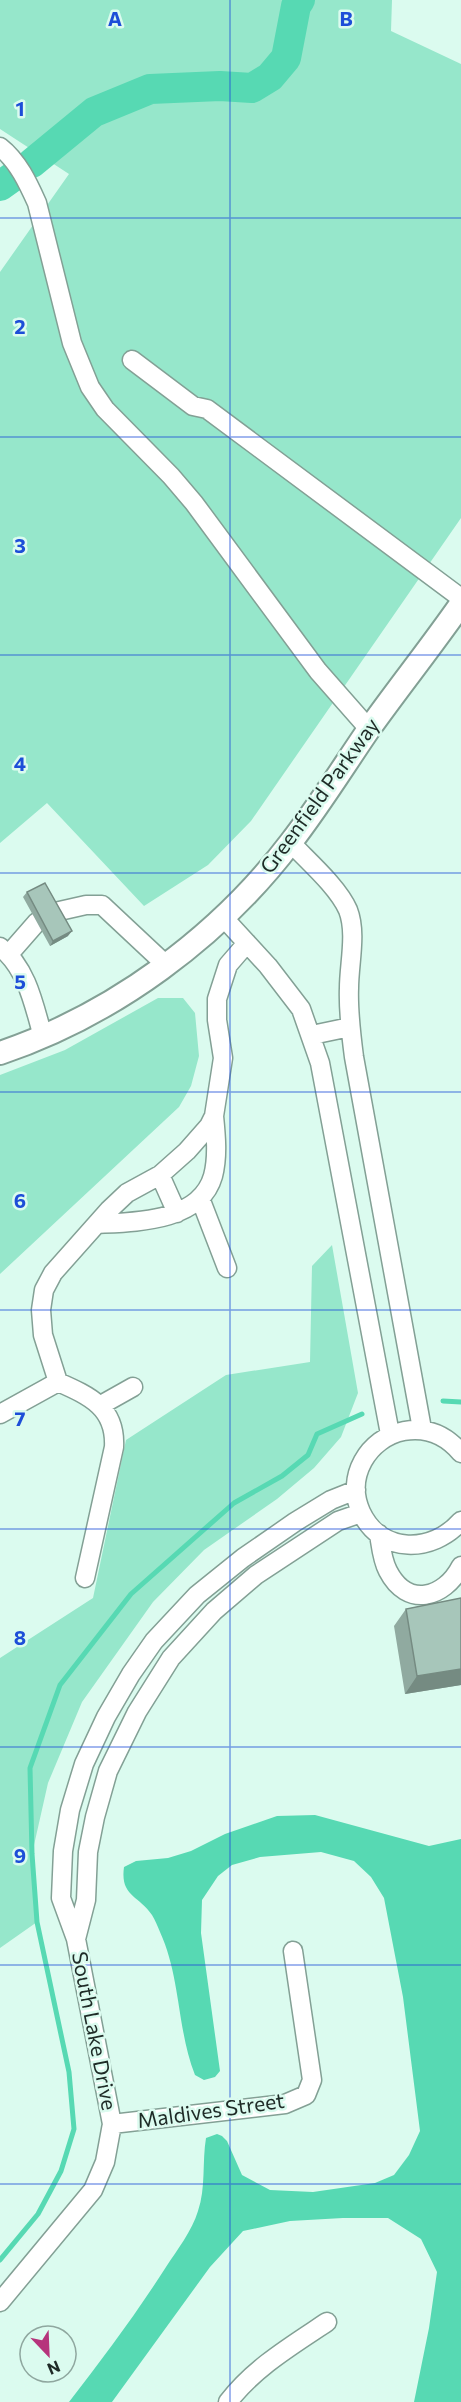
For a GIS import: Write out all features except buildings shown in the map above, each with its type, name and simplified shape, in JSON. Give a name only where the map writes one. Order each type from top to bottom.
[{"type":"main road","name":"Greenfield Parkway","points":[[0,1053],[43,1037],[130,990],[223,917],[291,843],[369,729],[459,610]]},
{"type":"street","points":[[0,147],[16,164],[29,184],[37,203],[72,343],[90,387],[105,409],[171,476],[194,503],[324,678],[369,729]]},
{"type":"street","points":[[132,360],[194,406],[199,418],[459,610]]},
{"type":"street","points":[[291,843],[335,891],[347,909],[351,927],[350,1026],[422,1429]]},
{"type":"street","points":[[56,912],[87,905],[102,905],[165,964]]},
{"type":"street","points":[[223,917],[301,1009],[312,1035],[322,1074],[390,1434]]},
{"type":"street","points":[[37,922],[4,950],[28,986],[43,1037]]},
{"type":"street","points":[[97,1224],[146,1221],[177,1213],[200,1198],[213,1178],[217,1152],[214,1116],[223,1058],[217,1020],[217,999],[228,965],[247,943]]},
{"type":"street","points":[[312,1035],[350,1026]]},
{"type":"street","points":[[85,1578],[114,1447],[115,1433],[101,1405],[58,1382],[43,1335],[41,1310],[44,1290],[53,1273],[127,1193],[160,1175],[187,1151],[214,1116]]},
{"type":"street","points":[[160,1175],[177,1213]]},
{"type":"street","points":[[200,1198],[227,1268]]},
{"type":"street","points":[[0,1414],[58,1382]]},
{"type":"street","points":[[101,1405],[133,1387]]},
{"type":"street","points":[[461,1453],[439,1434],[422,1429],[390,1434],[375,1444],[364,1458],[357,1474],[356,1490],[361,1513],[380,1534],[393,1542],[424,1545],[452,1532],[461,1521]]},
{"type":"street","name":"South Lake Drive","points":[[0,2302],[93,2190],[105,2162],[112,2124],[76,1940],[61,1898],[63,1851],[70,1810],[84,1764],[106,1717],[131,1674],[173,1619],[217,1578],[296,1522],[331,1500],[356,1490]]},
{"type":"street","name":"South Lake Drive","points":[[76,1940],[86,1900],[88,1852],[108,1771],[137,1712],[171,1658],[214,1611],[256,1575],[338,1521],[361,1513]]},
{"type":"street","points":[[380,1534],[387,1570],[394,1581],[407,1592],[419,1595],[437,1592],[448,1585],[461,1566]]},
{"type":"street","name":"Maldives Street","points":[[112,2124],[285,2104],[306,2095],[312,2080],[293,1951]]},
{"type":"street","points":[[228,2402],[243,2382],[327,2322]]},
{"type":"shaded area","points":[[0,0],[392,0],[391,31],[461,64],[461,518],[251,821],[208,865],[144,906],[47,803],[0,843],[0,272],[69,174],[0,129]]},
{"type":"shaded area","points":[[158,998],[183,998],[195,1013],[199,1056],[191,1086],[179,1107],[0,1274],[0,1075],[65,1050]]},
{"type":"shaded area","points":[[332,1245],[358,1393],[341,1437],[314,1468],[277,1499],[204,1550],[153,1602],[82,1702],[48,1783],[32,1854],[37,1922],[0,1948],[0,1658],[93,1598],[126,1440],[226,1375],[310,1362],[312,1266]]},
{"type":"shaded area","points":[[315,1815],[429,1846],[461,1839],[461,2402],[414,2402],[429,2328],[437,2272],[421,2239],[388,2218],[343,2218],[290,2221],[243,2231],[210,2267],[112,2402],[69,2402],[131,2319],[192,2226],[202,2193],[206,2138],[217,2134],[222,2136],[227,2141],[242,2175],[270,2190],[313,2192],[375,2183],[394,2175],[409,2155],[420,2131],[403,1997],[384,1898],[371,1877],[354,1861],[321,1852],[260,1857],[232,1865],[218,1876],[202,1900],[201,1933],[220,2071],[215,2077],[204,2080],[195,2075],[189,2058],[172,1967],[160,1932],[147,1908],[127,1890],[125,1884],[124,1867],[136,1861],[168,1858],[191,1851],[225,1834],[277,1816]]},
{"type":"waterway","points":[[32,163],[94,112],[150,89],[220,86],[252,88],[270,77],[286,58],[296,6],[300,0]]},
{"type":"waterway","points":[[0,186],[14,176]]},
{"type":"waterway","points":[[443,1401],[461,1402]]},
{"type":"waterway","points":[[0,2260],[38,2214],[61,2171],[74,2129],[69,2072],[37,1922],[32,1854],[30,1768],[60,1685],[131,1594],[234,1503],[282,1476],[308,1455],[317,1434],[362,1414]]}]
